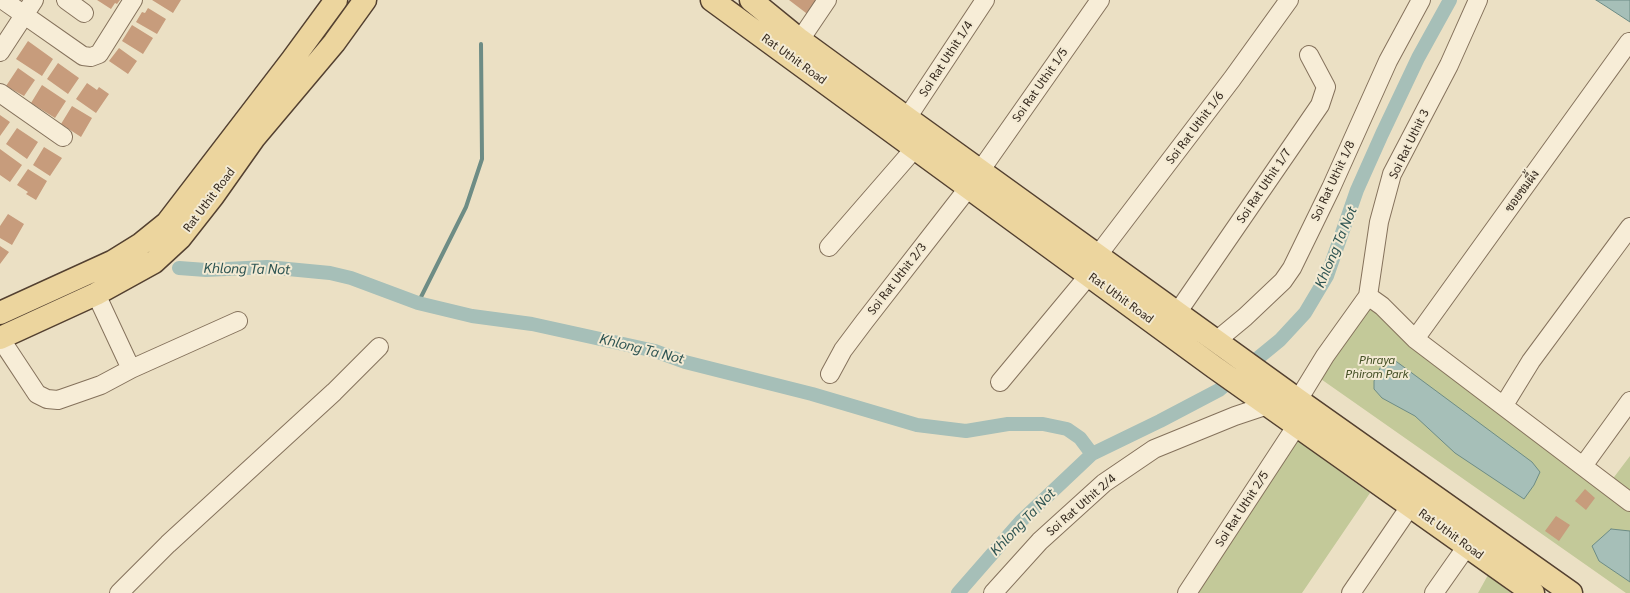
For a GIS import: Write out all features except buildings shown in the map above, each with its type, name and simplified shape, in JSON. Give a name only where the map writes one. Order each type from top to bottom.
[{"type":"main road","name":"Rat Uthit Road","points":[[0,313],[112,262],[141,244],[167,223],[336,0]]},
{"type":"main road","name":"Rat Uthit Road","points":[[0,338],[96,294],[154,262],[180,238],[214,196],[254,138],[334,43],[365,0]]},
{"type":"main road","name":"Rat Uthit Road","points":[[712,0],[915,148],[974,179]]},
{"type":"main road","name":"Rat Uthit Road","points":[[751,0],[800,40],[907,118],[974,179],[1094,265],[1214,367],[1267,395],[1298,400],[1571,593]]},
{"type":"main road","name":"Rat Uthit Road","points":[[1094,265],[1177,313],[1223,346],[1297,425],[1534,593]]},
{"type":"street","points":[[3,0],[83,56],[91,57],[98,54],[133,0]]},
{"type":"street","points":[[0,52],[34,0]]},
{"type":"street","points":[[66,0],[84,13]]},
{"type":"street","points":[[800,40],[827,0]]},
{"type":"street","name":"Soi Rat Uthit 1/4","points":[[907,118],[985,0]]},
{"type":"street","name":"Soi Rat Uthit 1/5","points":[[974,179],[1100,0]]},
{"type":"street","name":"Soi Rat Uthit 1/6","points":[[1000,382],[1094,265],[1289,0]]},
{"type":"street","name":"Soi Rat Uthit 1/8","points":[[1223,346],[1245,317],[1284,281],[1292,268],[1331,188],[1388,61],[1421,0]]},
{"type":"street","name":"Soi Rat Uthit 3","points":[[1298,400],[1325,356],[1368,296],[1379,222],[1392,174],[1449,65],[1478,0]]},
{"type":"street","name":"ซอยชมผึ้ง","points":[[1415,339],[1629,42]]},
{"type":"street","name":"Soi Rat Uthit 1/7","points":[[1177,313],[1320,105],[1326,87],[1308,55]]},
{"type":"street","points":[[0,93],[63,137]]},
{"type":"street","points":[[829,247],[915,148]]},
{"type":"street","name":"Soi Rat Uthit 2/3","points":[[830,374],[843,350],[974,179]]},
{"type":"street","points":[[1504,405],[1531,361],[1630,228]]},
{"type":"street","points":[[96,294],[131,369]]},
{"type":"street","points":[[1368,296],[1382,306],[1415,339],[1630,502]]},
{"type":"street","points":[[0,338],[37,394],[47,399],[58,400],[101,385],[131,369],[238,321]]},
{"type":"street","points":[[119,593],[168,544],[334,392],[378,348]]},
{"type":"street","name":"Soi Rat Uthit 2/4","points":[[993,593],[1040,541],[1104,483],[1161,446],[1235,416],[1267,395]]},
{"type":"street","points":[[1583,466],[1630,401]]},
{"type":"street","name":"Soi Rat Uthit 2/5","points":[[1187,593],[1297,425]]},
{"type":"street","points":[[1351,593],[1411,505]]},
{"type":"street","points":[[1434,593],[1467,546]]},
{"type":"green space","name":"Phraya Phirom Park","points":[[1373,306],[1605,489],[1630,456],[1630,593],[1626,593],[1318,377],[1367,307]]},
{"type":"green space","points":[[1294,438],[1370,493],[1302,593],[1189,593]]},
{"type":"green space","points":[[1488,575],[1511,593],[1478,593]]},
{"type":"water","points":[[1596,0],[1630,0],[1630,22],[1607,7]]},
{"type":"water","points":[[1393,359],[1532,462],[1540,472],[1524,499],[1455,453],[1415,416],[1382,398],[1374,389],[1374,381],[1382,364]]},
{"type":"water","points":[[1611,529],[1630,531],[1630,582],[1599,561],[1592,546]]},
{"type":"waterway","name":"Khlong Ta Not","points":[[958,593],[1021,521],[1092,454],[1219,390],[1280,340],[1305,313],[1327,276],[1357,190],[1382,134],[1418,58],[1450,0]]},
{"type":"waterway","points":[[418,303],[466,207],[482,159],[481,44]]},
{"type":"waterway","name":"Khlong Ta Not","points":[[179,268],[206,270],[267,267],[330,273],[351,278],[418,303],[472,316],[532,324],[655,351],[685,362],[812,394],[917,425],[966,431],[1008,424],[1043,424],[1067,429],[1080,438],[1092,454]]}]
